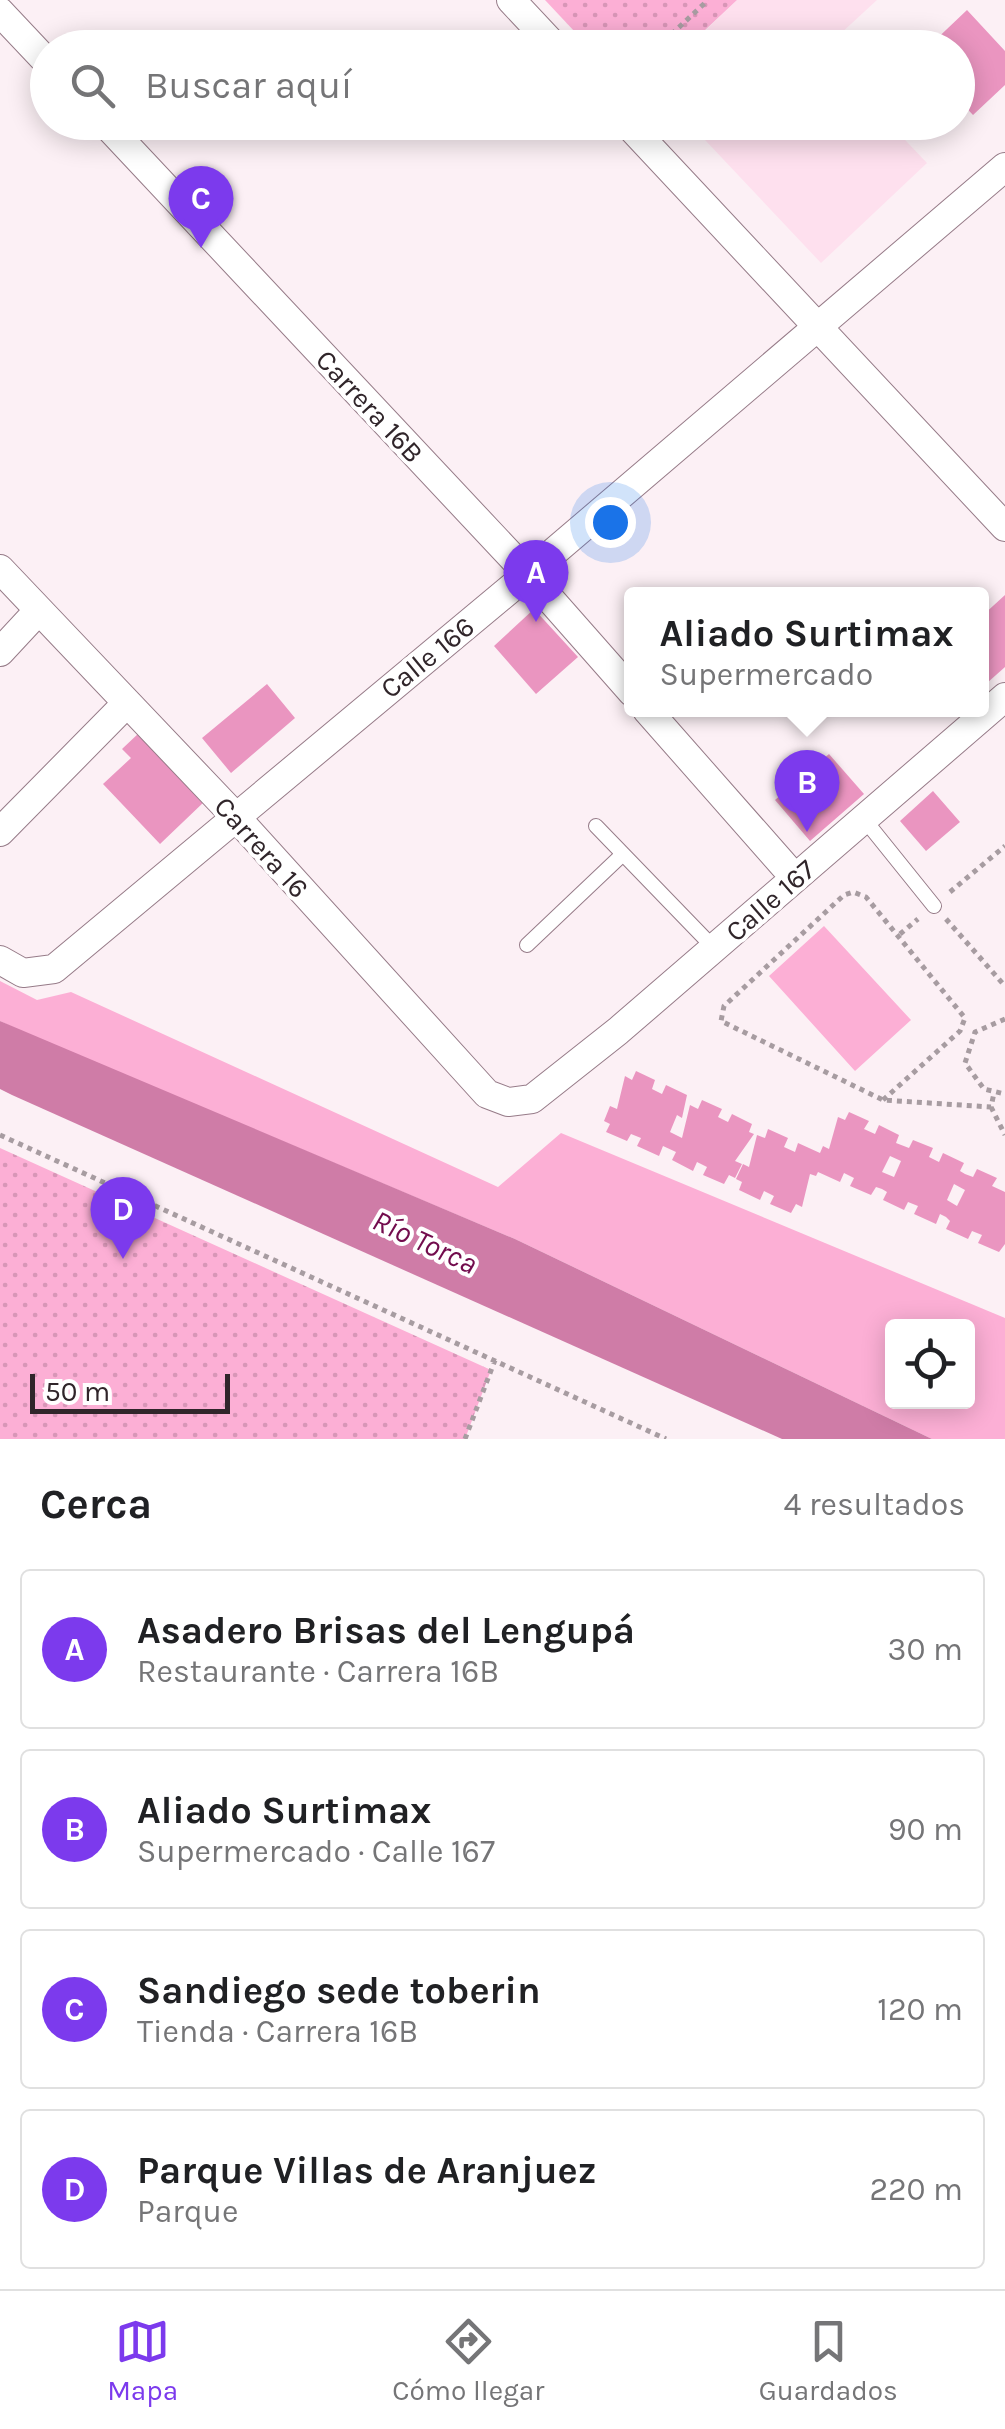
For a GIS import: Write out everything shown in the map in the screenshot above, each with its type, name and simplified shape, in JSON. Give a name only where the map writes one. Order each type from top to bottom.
[{"type":"street","points":[[512,0],[540,30]]},
{"type":"street","points":[[0,12],[30,44]]},
{"type":"street","name":"Carrera 16B","points":[[121,140],[528,574],[624,683]]},
{"type":"street","points":[[643,140],[1005,527]]},
{"type":"street","name":"Calle 166","points":[[12,967],[54,969],[528,574],[1005,167]]},
{"type":"street","name":"Carrera 16","points":[[0,569],[234,816],[487,1094],[508,1102],[532,1099]]},
{"type":"street","points":[[0,652],[39,610]]},
{"type":"street","points":[[0,832],[128,703]]},
{"type":"street","points":[[653,717],[795,878]]},
{"type":"street","name":"Calle 167","points":[[532,1099],[982,717]]},
{"type":"lane","points":[[864,819],[934,906]]},
{"type":"lane","points":[[596,826],[714,948]]},
{"type":"lane","points":[[527,945],[623,854]]},
{"type":"path","points":[[676,30],[708,0]]},
{"type":"path","points":[[1005,846],[934,906],[1005,986]]},
{"type":"path","points":[[883,1100],[960,1030],[965,1018],[877,910],[853,892],[844,895],[724,1006],[719,1017],[726,1025],[883,1100],[992,1107]]},
{"type":"path","points":[[1005,1020],[984,1024],[966,1052],[969,1074],[994,1093],[1005,1094]]},
{"type":"path","points":[[994,1093],[992,1107],[1005,1134]]},
{"type":"path","points":[[0,1134],[666,1439]]},
{"type":"path","points":[[465,1439],[495,1360]]},
{"type":"shaded area","points":[[545,0],[737,0],[705,30],[573,30]]},
{"type":"shaded area","points":[[737,0],[877,0],[844,30],[706,30]]},
{"type":"shaded area","points":[[705,140],[905,140],[927,163],[821,263]]},
{"type":"shaded area","points":[[824,926],[911,1020],[855,1071],[769,976]]},
{"type":"shaded area","points":[[0,981],[37,1000],[71,992],[498,1187],[561,1133],[1005,1318],[1005,1439],[932,1439],[515,1239],[0,1021]]},
{"type":"shaded area","points":[[0,1148],[491,1370],[465,1439],[0,1439]]},
{"type":"water","name":"Río Torca","points":[[0,1021],[515,1239],[932,1439],[782,1439],[12,1095],[0,1089]]},
{"type":"building","points":[[967,10],[1005,51],[1005,85],[975,113],[975,30],[946,30]]},
{"type":"building","points":[[1005,595],[1005,667],[989,681],[989,610]]},
{"type":"building","points":[[534,609],[578,657],[536,694],[494,646]]},
{"type":"building","points":[[267,684],[295,718],[231,773],[202,738]]},
{"type":"building","points":[[140,732],[205,801],[160,844],[103,784],[131,758],[122,749]]},
{"type":"building","points":[[829,754],[864,794],[810,841],[775,800]]},
{"type":"building","points":[[933,791],[960,822],[926,851],[900,821]]},
{"type":"building","points":[[636,1071],[655,1080],[652,1089],[662,1094],[666,1085],[687,1095],[682,1118],[677,1115],[670,1132],[682,1138],[690,1105],[698,1109],[702,1100],[722,1109],[718,1117],[728,1122],[732,1114],[752,1124],[749,1132],[754,1134],[735,1161],[742,1164],[735,1178],[729,1175],[724,1184],[703,1175],[707,1167],[697,1162],[693,1171],[672,1160],[676,1152],[663,1146],[659,1156],[637,1146],[641,1138],[631,1134],[627,1141],[606,1132],[610,1124],[604,1121],[610,1106],[617,1109],[625,1076],[632,1080]]},
{"type":"building","points":[[849,1112],[869,1121],[864,1129],[875,1134],[879,1125],[899,1135],[896,1143],[909,1148],[913,1140],[933,1148],[929,1157],[939,1162],[943,1153],[964,1163],[960,1171],[965,1174],[973,1177],[977,1169],[997,1178],[992,1186],[1005,1192],[1005,1244],[999,1252],[978,1243],[982,1235],[972,1231],[968,1239],[946,1229],[950,1221],[940,1214],[936,1224],[914,1214],[918,1206],[908,1202],[904,1210],[883,1200],[887,1192],[882,1189],[876,1187],[871,1195],[850,1186],[854,1178],[844,1173],[840,1182],[818,1172],[816,1176],[810,1174],[802,1207],[796,1204],[791,1213],[770,1204],[774,1196],[764,1191],[760,1200],[739,1190],[742,1182],[736,1179],[743,1164],[749,1167],[757,1135],[765,1138],[768,1129],[788,1138],[784,1147],[795,1152],[798,1143],[820,1153],[823,1146],[829,1149],[838,1117],[845,1120]],"holes":[[[890,1156],[901,1161],[894,1177],[882,1172]],[[954,1184],[965,1190],[957,1206],[947,1200]]]},
{"type":"place","name":"Sandiego sede toberin","points":[[201,248]]},
{"type":"place","name":"Asadero Brisas del Lengupá","points":[[536,622]]},
{"type":"place","name":"Aliado Surtimax","points":[[807,832]]},
{"type":"place","name":"Parque Villas de Aranjuez","points":[[123,1259]]}]
